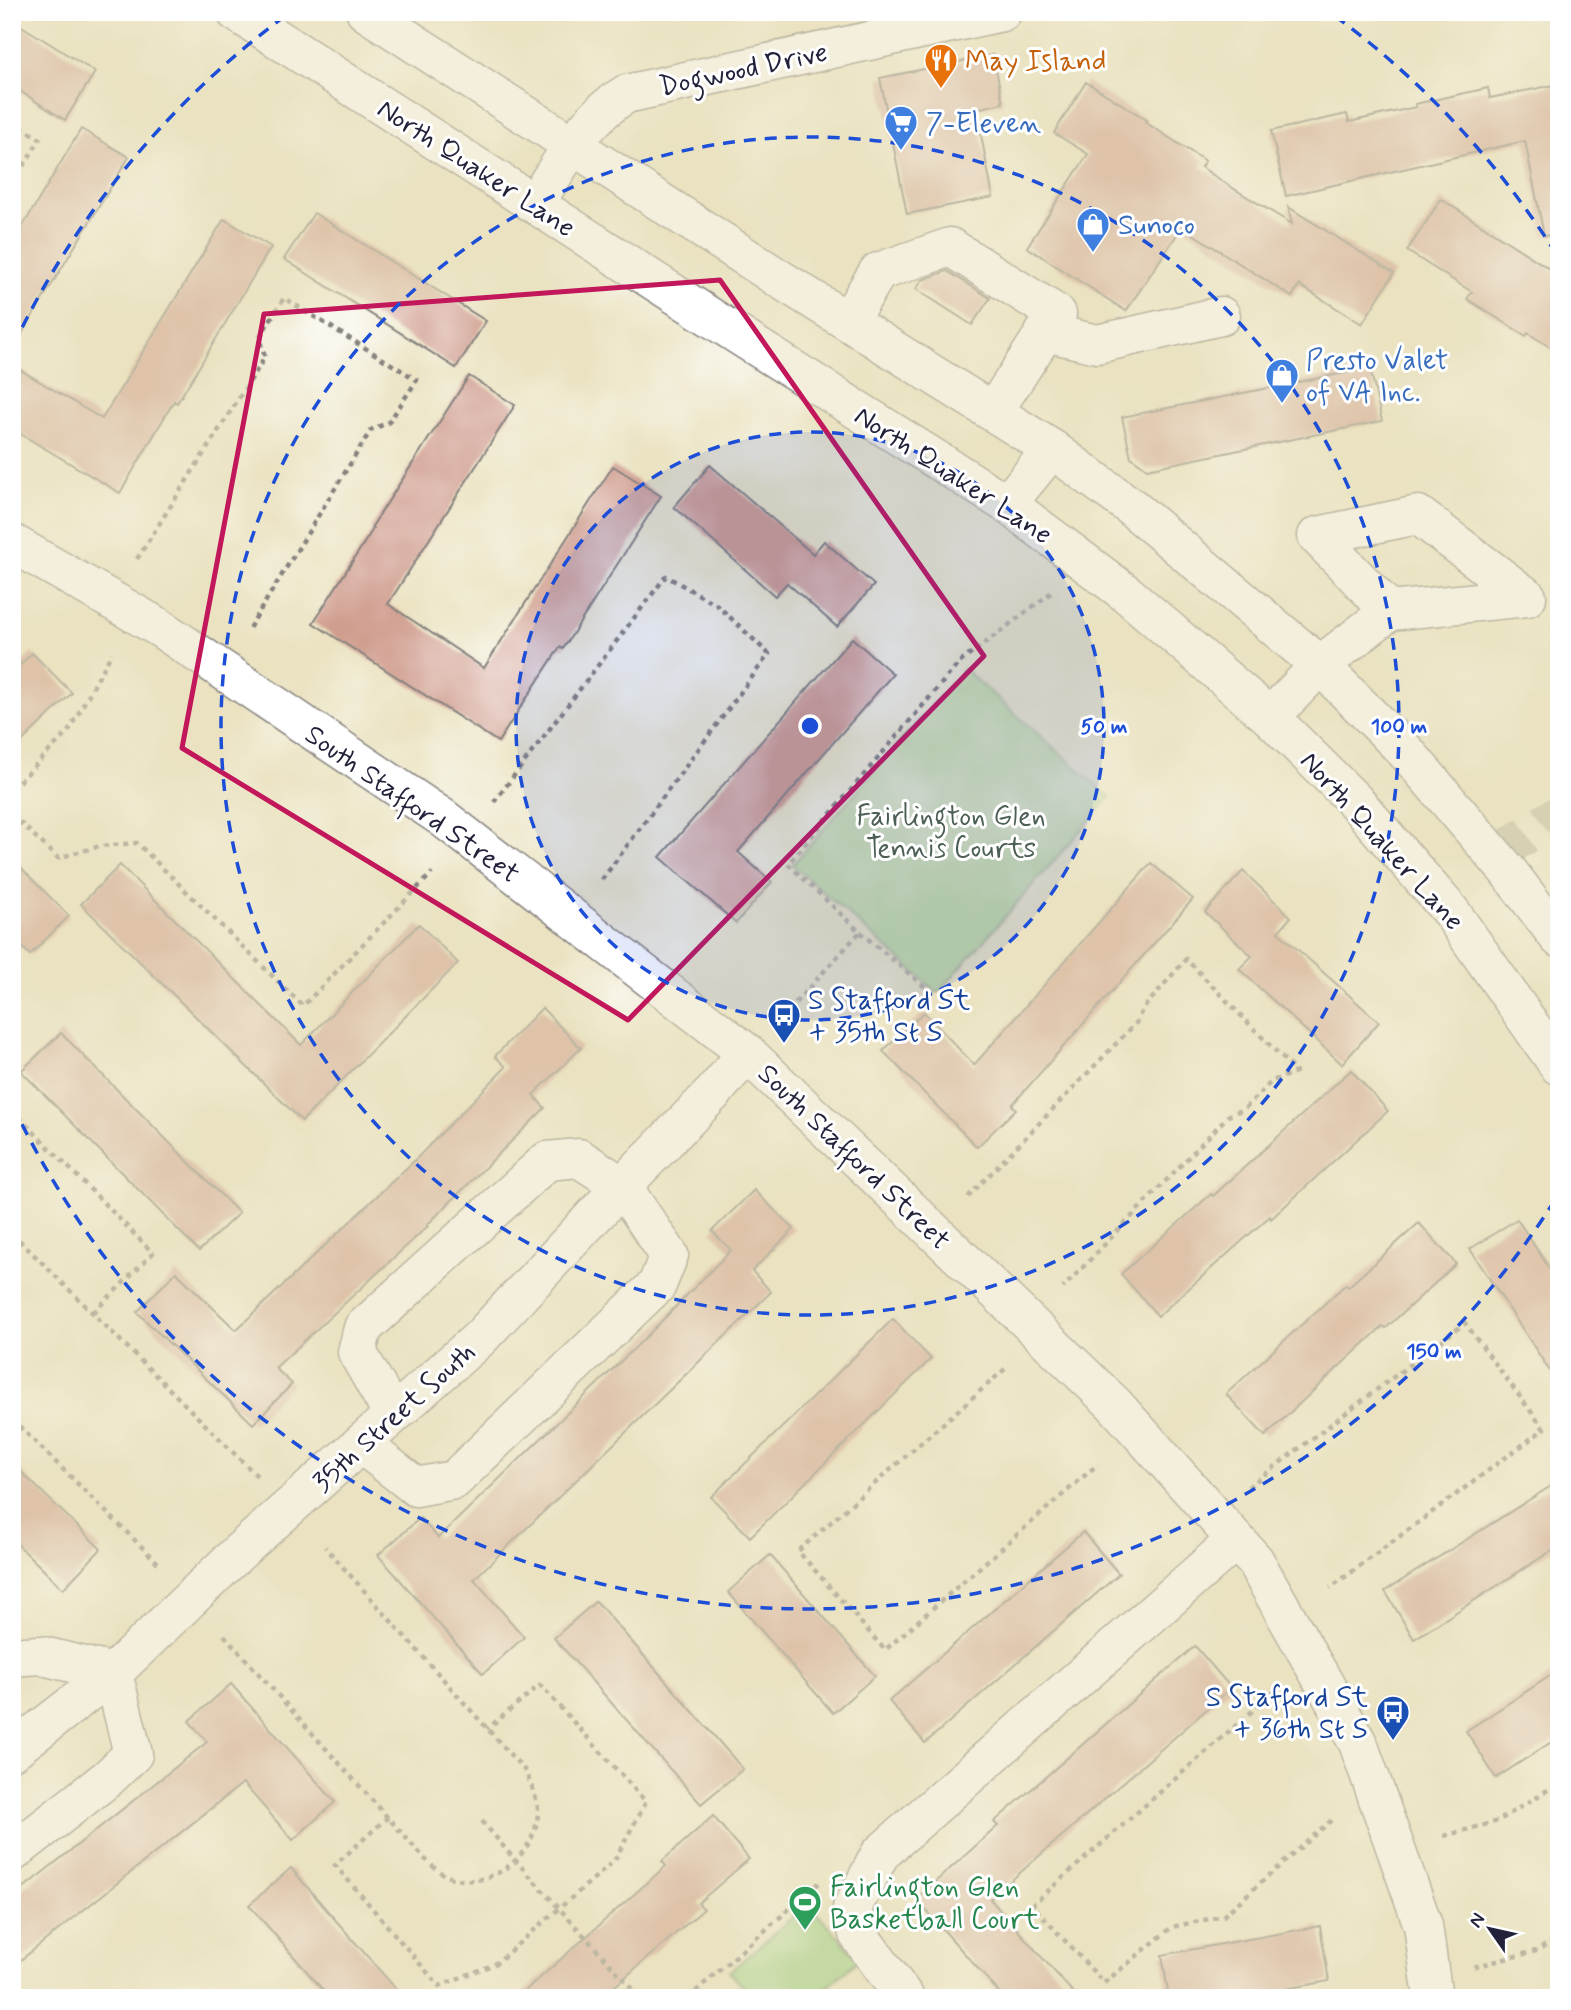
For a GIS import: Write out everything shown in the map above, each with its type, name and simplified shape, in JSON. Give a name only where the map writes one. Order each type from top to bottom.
[{"type":"street","name":"North Quaker Lane","points":[[236,12],[746,340],[1007,504],[1127,594],[1270,717],[1355,801],[1451,912],[1559,1066]]},
{"type":"street","points":[[366,12],[1052,449],[1130,506],[1320,665],[1407,753],[1507,870],[1559,938]]},
{"type":"street","name":"Dogwood Drive","points":[[535,204],[573,145],[605,106],[626,94],[1002,12]]},
{"type":"street","points":[[848,321],[878,272],[950,247],[1057,314],[993,412]]},
{"type":"street","points":[[1045,332],[1097,344],[1221,316]]},
{"type":"street","points":[[1007,504],[1052,449]]},
{"type":"street","name":"South Stafford Street","points":[[12,543],[160,628],[443,818],[747,1053],[1114,1404],[1261,1571],[1358,1743],[1423,1925],[1433,1998]]},
{"type":"street","points":[[1270,717],[1320,665],[1390,611]]},
{"type":"street","name":"35th Street South","points":[[12,1751],[113,1674],[239,1552],[480,1338],[714,1092],[747,1053]]},
{"type":"street","points":[[361,1444],[416,1487],[454,1480],[657,1285],[670,1255],[622,1186],[579,1158],[547,1161],[363,1328],[357,1352],[394,1415]]},
{"type":"street","points":[[905,1998],[858,1934],[852,1908],[880,1854],[1236,1540]]},
{"type":"street","points":[[12,1657],[39,1655],[113,1674],[133,1754],[108,1778],[12,1853]]},
{"type":"path","points":[[12,121],[40,139],[12,185]]},
{"type":"path","points":[[137,559],[265,357],[259,338],[284,298],[417,380],[389,422],[371,430],[248,630]]},
{"type":"path","points":[[494,802],[666,576],[718,605],[769,654],[601,881]]},
{"type":"path","points":[[932,993],[860,932],[788,864],[959,663],[1052,592]]},
{"type":"path","points":[[12,789],[68,732],[112,653]]},
{"type":"path","points":[[12,815],[58,858],[100,846],[137,843],[303,1006],[432,873]]},
{"type":"path","points":[[775,1025],[860,932]]},
{"type":"path","points":[[968,1197],[1136,1024],[1142,1010],[1186,959],[1296,1072],[1272,1080],[1245,1108],[1228,1116],[1063,1289]]},
{"type":"path","points":[[12,1120],[17,1115],[153,1253],[93,1313]]},
{"type":"path","points":[[12,1233],[257,1476]]},
{"type":"path","points":[[1248,1487],[1465,1324],[1544,1429],[1330,1588]]},
{"type":"path","points":[[1005,1369],[798,1550],[885,1650],[1098,1464]]},
{"type":"path","points":[[12,1419],[160,1565]]},
{"type":"path","points":[[224,1634],[425,1859],[447,1876],[476,1880],[505,1870],[531,1844],[538,1809],[526,1772],[325,1547]]},
{"type":"path","points":[[388,1817],[335,1865],[439,1986],[495,1964],[614,1861],[646,1802],[540,1685],[487,1729]]},
{"type":"path","points":[[1275,1691],[1032,1905],[1104,1983],[1172,1927],[1223,1916],[1335,1816]]},
{"type":"path","points":[[1444,1836],[1498,1821],[1559,1783]]},
{"type":"path","points":[[482,1821],[641,1998]]},
{"type":"path","points":[[688,1998],[819,1882],[880,1854]]},
{"type":"path","points":[[1474,1967],[1536,1951],[1559,1937]]},
{"type":"highlighted area","points":[[720,280],[984,656],[628,1020],[182,748],[264,314]]},
{"type":"green space","name":"Fairlington Glen Tennis Courts","points":[[964,669],[1110,797],[938,993],[792,865]]},
{"type":"green space","name":"Fairlington Glen Basketball Court","points":[[808,1904],[859,1959],[815,1998],[753,1998],[729,1972]]},
{"type":"building","points":[[12,20],[95,72],[65,120],[12,86]]},
{"type":"building","points":[[993,55],[1003,103],[976,109],[993,197],[907,214],[880,78]]},
{"type":"building","points":[[1086,82],[1205,161],[1201,167],[1231,187],[1292,224],[1288,207],[1394,273],[1362,324],[1299,285],[1292,297],[1182,227],[1126,311],[1027,247],[1088,154],[1054,133]]},
{"type":"building","points":[[1559,84],[1559,234],[1544,236],[1525,141],[1286,196],[1271,131],[1347,114],[1349,122],[1488,88],[1490,98]]},
{"type":"building","points":[[81,129],[129,157],[12,350],[12,244]]},
{"type":"building","points":[[1441,199],[1559,275],[1559,353],[1467,299],[1472,292],[1407,251]]},
{"type":"building","points":[[314,213],[486,321],[456,368],[284,259]]},
{"type":"building","points":[[224,219],[271,247],[177,403],[174,401],[120,493],[12,429],[12,365],[102,419]]},
{"type":"building","points":[[947,271],[990,298],[972,325],[916,289],[922,280]]},
{"type":"building","name":"Presto Valet of VA Inc.","points":[[1370,368],[1382,421],[1147,469],[1131,457],[1122,417]]},
{"type":"building","points":[[469,376],[515,405],[388,604],[484,668],[613,466],[661,496],[563,649],[560,647],[498,742],[313,623]]},
{"type":"building","points":[[710,465],[813,554],[824,541],[874,585],[837,627],[787,583],[775,596],[674,507]]},
{"type":"building","points":[[852,638],[893,674],[738,852],[772,882],[736,923],[660,857]]},
{"type":"building","points":[[32,653],[72,693],[12,751],[12,673]]},
{"type":"building","points":[[12,859],[69,916],[30,955],[12,937]]},
{"type":"building","points":[[1151,863],[1193,899],[1012,1105],[1016,1109],[977,1147],[883,1051],[924,1012],[974,1065]]},
{"type":"building","points":[[120,865],[301,1045],[419,924],[458,963],[302,1121],[81,904]]},
{"type":"building","points":[[1243,871],[1291,917],[1278,932],[1379,1022],[1342,1064],[1239,969],[1252,956],[1205,912]]},
{"type":"building","points":[[542,1008],[581,1048],[533,1095],[545,1108],[428,1226],[275,1368],[292,1384],[253,1424],[137,1312],[176,1272],[236,1330],[416,1159],[506,1067],[495,1056]]},
{"type":"building","points":[[61,1033],[239,1213],[199,1251],[21,1071]]},
{"type":"building","points":[[1351,1070],[1388,1111],[1271,1219],[1270,1216],[1158,1316],[1121,1274],[1211,1194],[1213,1196]]},
{"type":"building","points":[[754,1190],[794,1229],[752,1271],[771,1292],[474,1579],[524,1637],[483,1674],[378,1555],[420,1518],[438,1538],[646,1337],[731,1250],[712,1231]]},
{"type":"building","points":[[1517,1219],[1559,1283],[1559,1385],[1470,1249]]},
{"type":"building","points":[[1419,1223],[1456,1264],[1386,1328],[1383,1326],[1265,1436],[1226,1394],[1346,1284],[1348,1287]]},
{"type":"building","points":[[893,1319],[931,1359],[750,1537],[711,1497]]},
{"type":"building","points":[[12,1463],[101,1549],[63,1589],[12,1539]]},
{"type":"building","points":[[1559,1481],[1559,1546],[1414,1639],[1385,1591]]},
{"type":"building","points":[[1083,1532],[1119,1574],[925,1743],[889,1701]]},
{"type":"building","points":[[770,1555],[875,1676],[833,1713],[728,1592]]},
{"type":"building","points":[[596,1601],[743,1769],[701,1804],[554,1638]]},
{"type":"building","points":[[1195,1646],[1231,1688],[990,1899],[1078,1998],[1004,1998],[916,1899],[998,1826],[994,1822]]},
{"type":"building","points":[[1559,1670],[1559,1737],[1496,1778],[1466,1731]]},
{"type":"building","points":[[231,1684],[335,1802],[293,1840],[243,1783],[12,1967],[12,1897],[207,1742],[189,1721]]},
{"type":"building","points":[[713,1816],[749,1859],[698,1903],[704,1909],[601,1998],[517,1998],[666,1866],[662,1861]]},
{"type":"building","points":[[291,1868],[404,1998],[330,1998],[249,1905]]},
{"type":"building","points":[[1320,1926],[1329,1981],[1235,1998],[1169,1998],[1162,1955]]},
{"type":"tunnel","points":[[1495,855],[1559,814]]},
{"type":"place","name":"May Island","points":[[941,90]]},
{"type":"place","name":"7-Eleven","points":[[901,152]]},
{"type":"place","name":"Sunoco","points":[[1093,254]]},
{"type":"place","name":"Presto Valet of VA Inc.","points":[[1282,405]]},
{"type":"place","name":"S Stafford St + 35th St S","points":[[784,1045]]},
{"type":"place","name":"S Stafford St + 36th St S","points":[[1393,1742]]},
{"type":"place","name":"Fairlington Glen Basketball Court","points":[[805,1932]]}]
